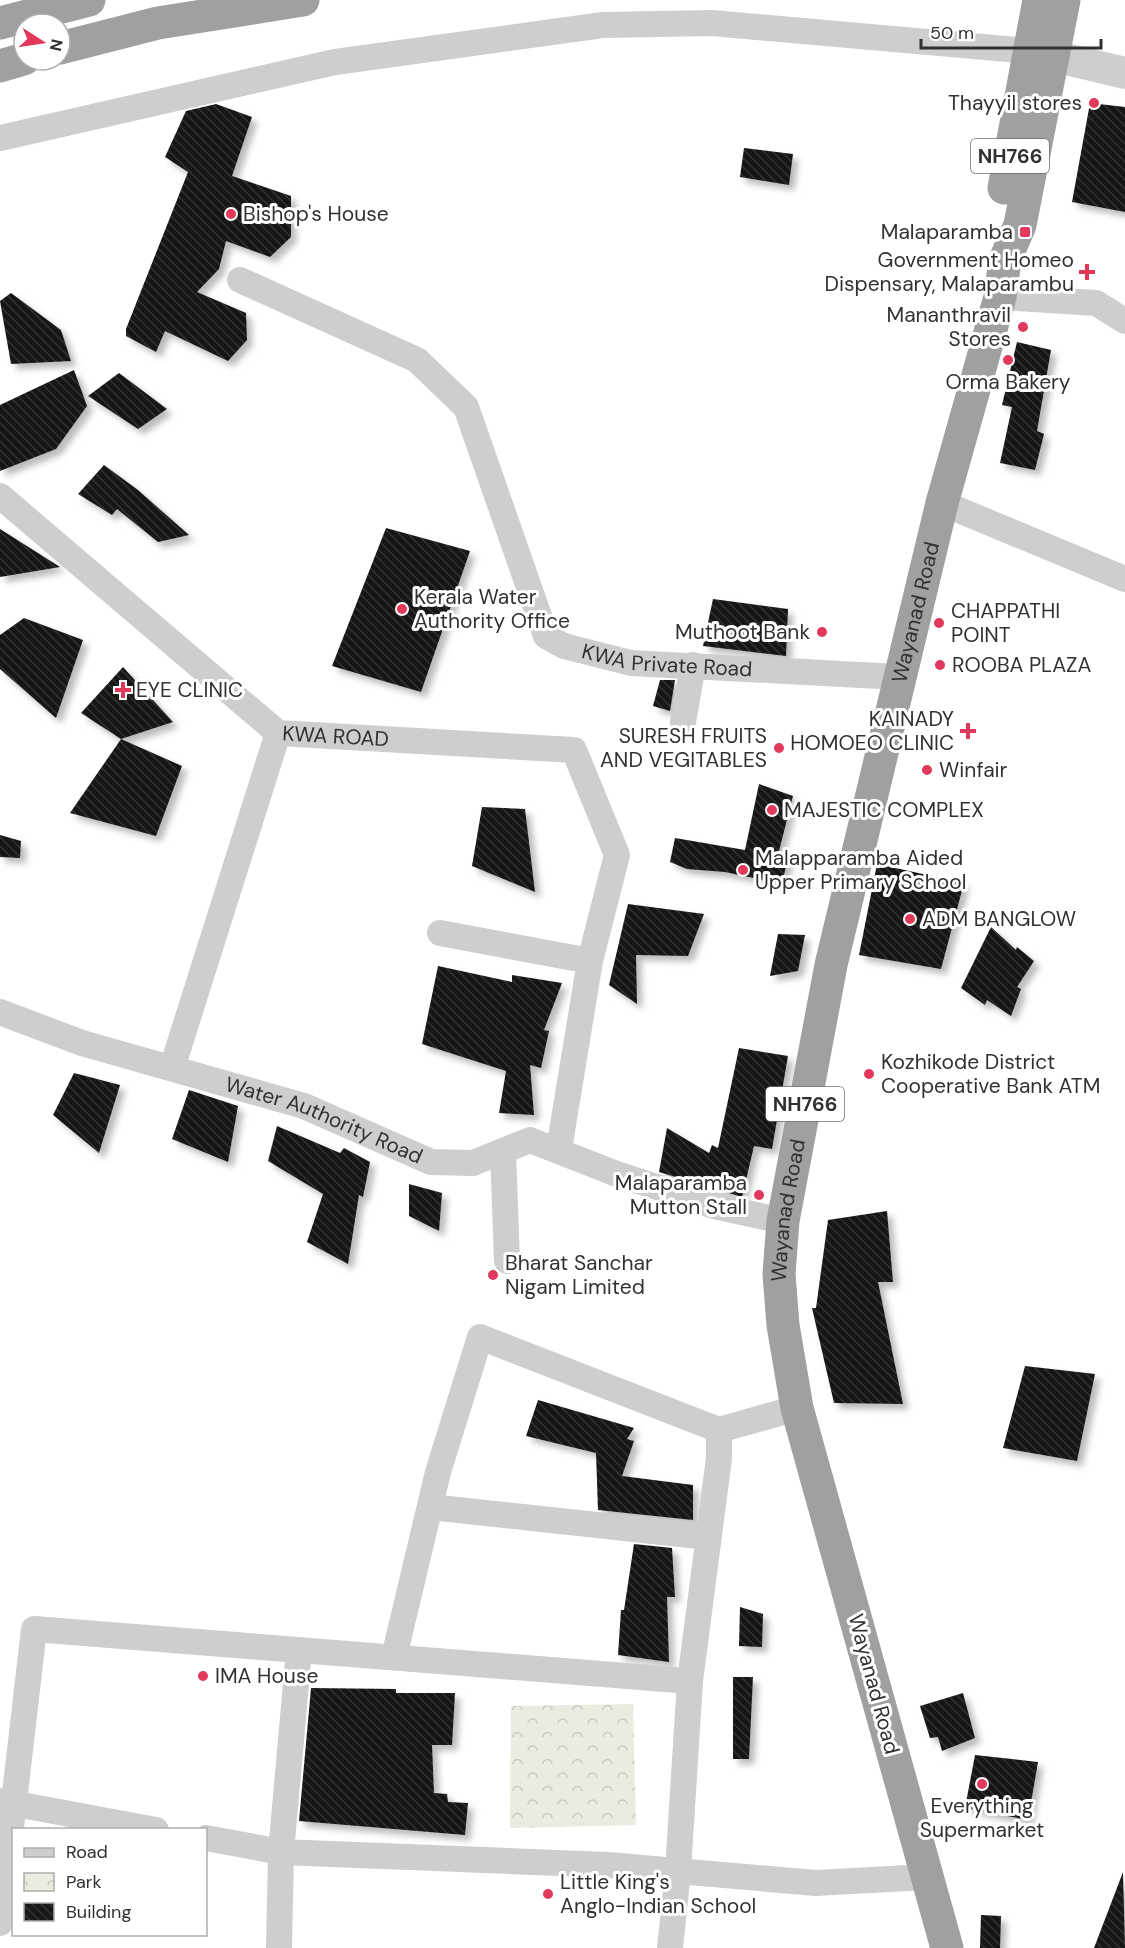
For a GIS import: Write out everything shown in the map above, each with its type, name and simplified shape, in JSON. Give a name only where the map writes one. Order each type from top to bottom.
[{"type":"highway","points":[[0,23],[90,0]]},
{"type":"highway","points":[[72,45],[158,23],[303,0]]},
{"type":"highway","name":"Wayanad Road","points":[[947,1948],[797,1408],[783,1325],[779,1274],[783,1221],[831,965],[942,503],[1000,297],[1005,260],[1020,225],[1042,54],[1039,0]]},
{"type":"highway","name":"Wayanad Road","points":[[1042,54],[1064,0]]},
{"type":"street","points":[[0,138],[335,62],[603,25],[712,23],[1042,54],[1125,72]]},
{"type":"street","name":"KWA Private Road","points":[[240,280],[417,360],[466,407],[546,636],[564,646],[631,663],[899,677]]},
{"type":"street","points":[[1000,297],[1096,303],[1125,321]]},
{"type":"street","name":"KWA ROAD","points":[[0,496],[278,733],[574,750],[617,855],[591,961]]},
{"type":"street","points":[[942,503],[1125,579]]},
{"type":"street","points":[[683,722],[693,665]]},
{"type":"street","points":[[172,1068],[278,733]]},
{"type":"street","points":[[440,933],[591,961],[559,1149]]},
{"type":"street","name":"Water Authority Road","points":[[0,1012],[82,1043],[304,1106],[431,1162],[473,1163],[531,1140],[559,1149],[614,1173],[703,1203],[783,1221]]},
{"type":"street","points":[[503,1151],[507,1261]]},
{"type":"street","points":[[394,1658],[430,1507],[480,1337],[719,1430],[797,1408]]},
{"type":"street","points":[[670,1948],[678,1871],[690,1681],[719,1458],[719,1430]]},
{"type":"street","points":[[430,1507],[708,1537]]},
{"type":"street","points":[[0,1923],[7,1802],[34,1629],[690,1681]]},
{"type":"street","points":[[279,1948],[281,1852],[299,1650]]},
{"type":"street","points":[[7,1802],[145,1828]]},
{"type":"street","points":[[207,1838],[281,1852],[608,1865],[816,1882],[926,1877]]},
{"type":"green space","points":[[633,1704],[636,1825],[510,1828],[511,1706]]},
{"type":"building","points":[[1090,103],[1125,107],[1125,212],[1072,202]]},
{"type":"building","name":"Bishop's House","points":[[216,104],[252,117],[232,176],[291,196],[291,237],[270,257],[226,241],[219,269],[197,292],[246,313],[247,340],[228,361],[165,331],[156,352],[126,336],[126,329],[188,172],[165,157],[186,111]]},
{"type":"building","points":[[744,148],[793,154],[789,185],[740,177]]},
{"type":"building","points":[[11,293],[61,330],[71,361],[11,364],[0,301]]},
{"type":"building","points":[[1017,342],[1051,350],[1037,431],[1044,434],[1035,470],[1000,463],[1012,407],[1002,405]]},
{"type":"building","points":[[74,370],[87,406],[56,449],[0,471],[0,405]]},
{"type":"building","points":[[119,373],[167,409],[138,429],[88,396]]},
{"type":"building","points":[[104,465],[138,490],[189,535],[158,542],[117,509],[112,515],[78,494]]},
{"type":"building","name":"Kerala Water Authority Office","points":[[386,528],[470,551],[421,692],[332,666]]},
{"type":"building","points":[[0,529],[60,567],[0,577]]},
{"type":"building","points":[[713,599],[788,609],[786,656],[703,646]]},
{"type":"building","points":[[24,618],[83,640],[56,718],[0,669],[0,635]]},
{"type":"building","name":"EYE CLINIC","points":[[123,667],[173,722],[121,739],[81,713]]},
{"type":"building","points":[[660,680],[675,680],[670,711],[653,706]]},
{"type":"building","points":[[121,739],[182,766],[156,836],[70,813]]},
{"type":"building","points":[[759,784],[793,796],[778,855],[788,857],[782,884],[725,872],[687,869],[670,862],[675,838],[745,850]]},
{"type":"building","points":[[482,807],[525,809],[535,892],[472,866]]},
{"type":"building","points":[[0,835],[21,841],[20,858],[0,857]]},
{"type":"building","name":"ADM BANGLOW","points":[[877,864],[964,883],[941,969],[859,955]]},
{"type":"building","points":[[628,904],[704,914],[688,956],[636,955],[637,1004],[609,985]]},
{"type":"building","points":[[991,927],[1016,950],[1017,947],[1034,961],[1017,987],[1021,989],[1011,1016],[987,1000],[985,1005],[961,988]]},
{"type":"building","points":[[778,934],[805,935],[798,971],[770,976]]},
{"type":"building","points":[[438,966],[512,982],[512,975],[562,983],[544,1030],[549,1031],[541,1068],[530,1065],[534,1115],[499,1113],[506,1071],[422,1044]]},
{"type":"building","points":[[739,1048],[788,1056],[772,1149],[754,1146],[742,1197],[659,1172],[667,1128],[709,1153],[712,1145],[718,1148]]},
{"type":"building","points":[[74,1073],[120,1085],[99,1153],[53,1115]]},
{"type":"building","points":[[189,1090],[238,1106],[228,1162],[172,1139]]},
{"type":"building","points":[[277,1126],[340,1153],[344,1148],[370,1162],[363,1197],[359,1195],[348,1264],[307,1242],[323,1194],[268,1161]]},
{"type":"building","points":[[409,1184],[442,1193],[439,1231],[409,1216]]},
{"type":"building","points":[[887,1211],[893,1282],[878,1282],[903,1404],[834,1403],[812,1308],[816,1308],[828,1220]]},
{"type":"building","points":[[1025,1366],[1095,1374],[1077,1461],[1003,1448]]},
{"type":"building","points":[[538,1400],[634,1428],[627,1439],[634,1441],[622,1476],[693,1485],[693,1520],[598,1510],[596,1453],[526,1436]]},
{"type":"building","points":[[634,1544],[672,1548],[675,1597],[667,1597],[669,1662],[618,1655],[621,1610],[624,1610]]},
{"type":"building","points":[[740,1607],[763,1614],[762,1647],[739,1646]]},
{"type":"building","points":[[733,1677],[753,1677],[749,1759],[733,1759]]},
{"type":"building","points":[[311,1688],[396,1689],[396,1693],[455,1693],[452,1745],[432,1745],[434,1793],[447,1794],[448,1802],[468,1803],[465,1835],[299,1821]]},
{"type":"building","points":[[963,1693],[975,1738],[942,1751],[938,1737],[930,1738],[920,1706]]},
{"type":"building","points":[[975,1755],[1038,1762],[1028,1820],[965,1808]]},
{"type":"building","points":[[1123,1872],[1125,1948],[1094,1948]]},
{"type":"building","points":[[981,1915],[1001,1916],[1000,1948],[980,1948]]},
{"type":"place","name":"Thayyil stores","points":[[1094,103]]},
{"type":"place","name":"Bishop's House","points":[[231,214]]},
{"type":"place","name":"Malaparamba","points":[[1025,232]]},
{"type":"place","name":"Government Homeo Dispensary, Malaparambu","points":[[1087,272]]},
{"type":"place","name":"Mananthravil Stores","points":[[1023,327]]},
{"type":"place","name":"Orma Bakery","points":[[1008,360]]},
{"type":"place","name":"Kerala Water Authority Office","points":[[402,609]]},
{"type":"place","name":"CHAPPATHI POINT","points":[[939,623]]},
{"type":"place","name":"Muthoot Bank","points":[[822,632]]},
{"type":"place","name":"ROOBA PLAZA","points":[[940,665]]},
{"type":"place","name":"EYE CLINIC","points":[[123,690]]},
{"type":"place","name":"KAINADY HOMOEO CLINIC","points":[[968,731]]},
{"type":"place","name":"SURESH FRUITS AND VEGITABLES","points":[[779,748]]},
{"type":"place","name":"Winfair","points":[[927,770]]},
{"type":"place","name":"MAJESTIC COMPLEX","points":[[772,810]]},
{"type":"place","name":"Malapparamba Aided Upper Primary School","points":[[743,870]]},
{"type":"place","name":"ADM BANGLOW","points":[[910,919]]},
{"type":"place","name":"Kozhikode District Cooperative Bank ATM","points":[[869,1074]]},
{"type":"place","name":"Malaparamba Mutton Stall","points":[[759,1195]]},
{"type":"place","name":"Bharat Sanchar Nigam Limited","points":[[493,1275]]},
{"type":"place","name":"IMA House","points":[[203,1676]]},
{"type":"place","name":"Everything Supermarket","points":[[982,1784]]},
{"type":"place","name":"Little King's Anglo-Indian School","points":[[548,1894]]}]
